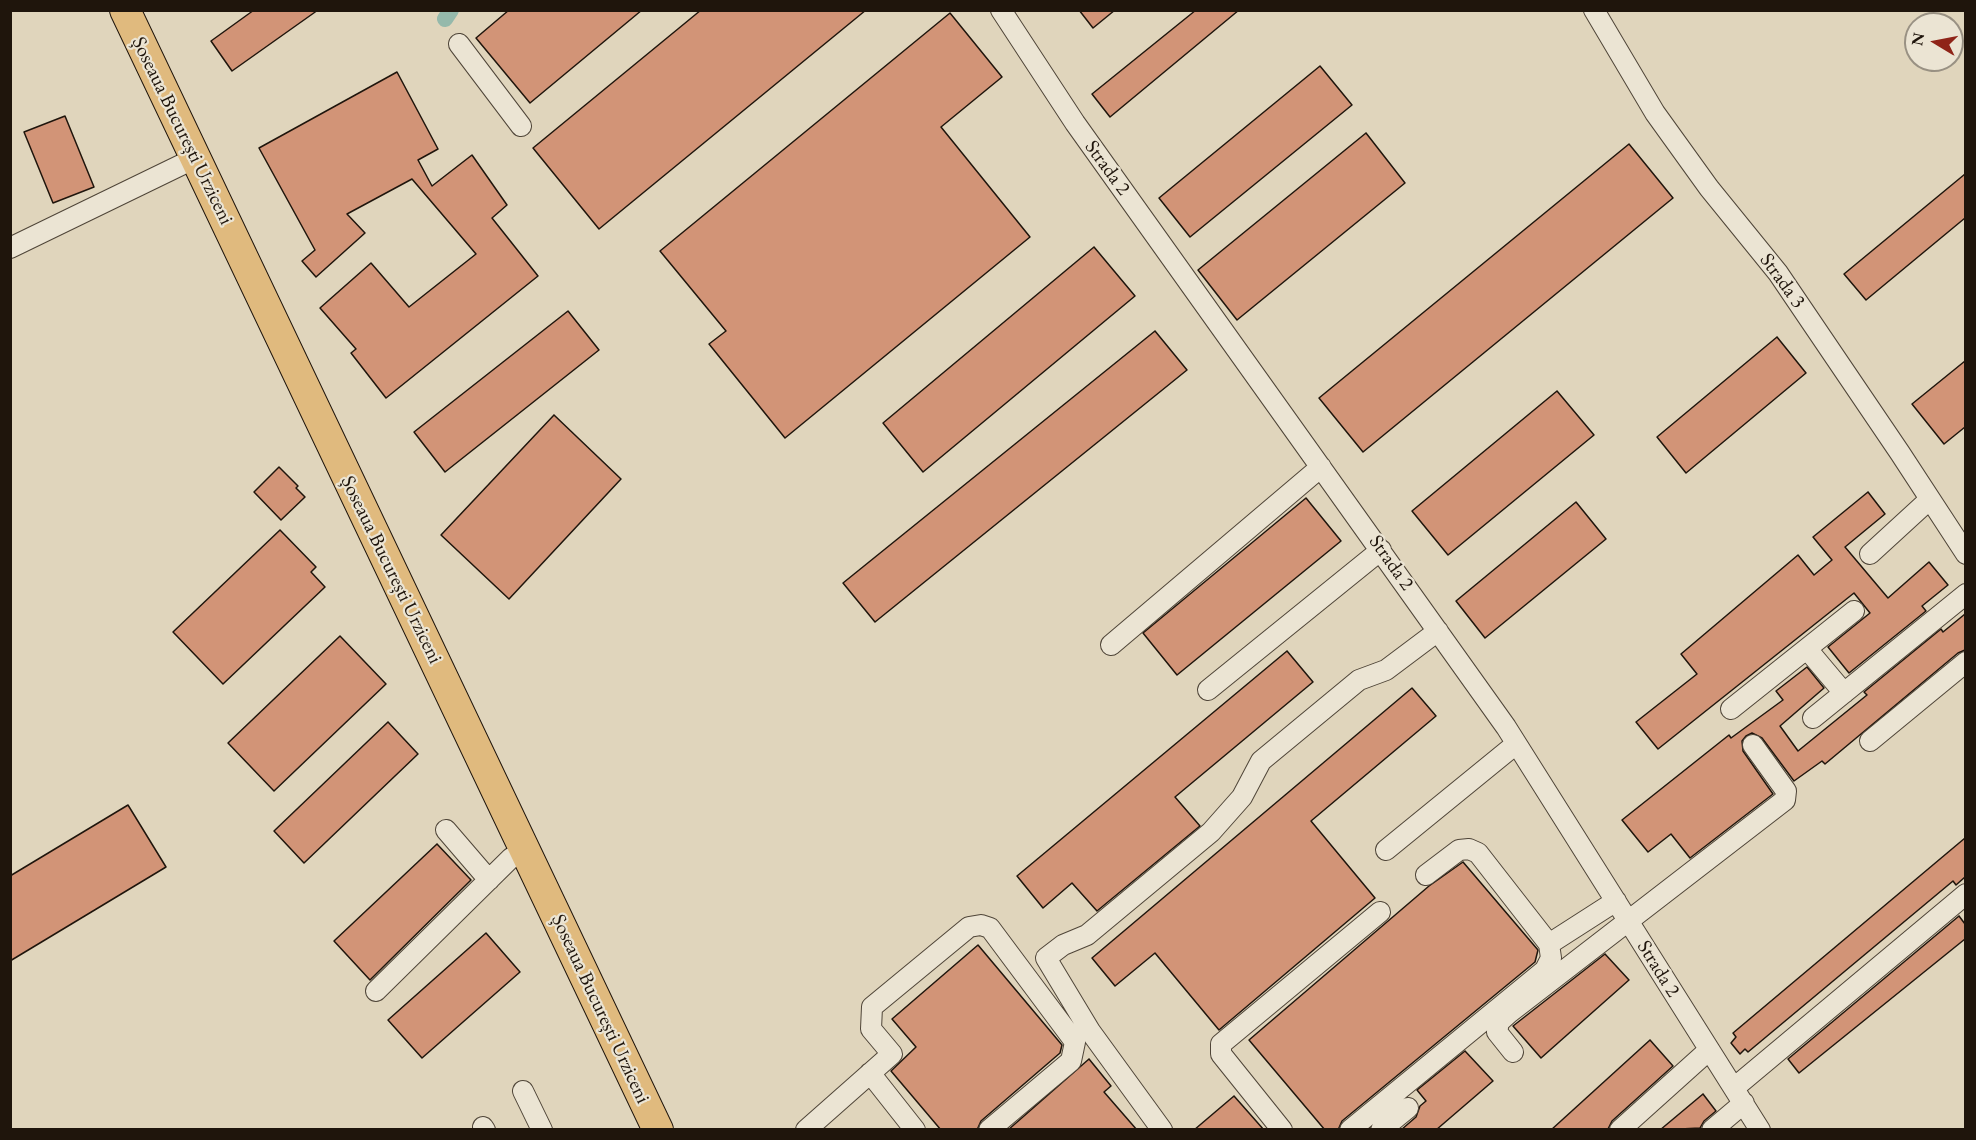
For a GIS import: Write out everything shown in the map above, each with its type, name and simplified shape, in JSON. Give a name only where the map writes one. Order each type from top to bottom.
[{"type":"highway","name":"Șoseaua București Urziceni","points":[[107,10],[640,1130]]},
{"type":"highway","name":"Șoseaua București Urziceni","points":[[125,10],[658,1130]]},
{"type":"lane","name":"Strada 2","points":[[1001,10],[1075,123],[1381,550],[1516,744],[1760,1130]]},
{"type":"lane","name":"Strada 3","points":[[1594,10],[1654,113],[1709,188],[1778,273],[1965,554]]},
{"type":"lane","points":[[459,44],[521,126]]},
{"type":"lane","points":[[10,248],[181,165]]},
{"type":"lane","points":[[1111,645],[1321,467]]},
{"type":"lane","points":[[1870,554],[1930,499]]},
{"type":"lane","points":[[1208,690],[1381,550]]},
{"type":"lane","points":[[1813,718],[1965,594]]},
{"type":"lane","points":[[1731,709],[1854,611]]},
{"type":"lane","points":[[1162,1130],[1090,1031],[1046,958],[1063,945],[1087,934],[1211,832],[1242,797],[1261,761],[1359,680],[1386,670],[1438,631]]},
{"type":"lane","points":[[1807,649],[1844,693]]},
{"type":"lane","points":[[1870,741],[1965,663]]},
{"type":"lane","points":[[1386,850],[1516,744]]},
{"type":"lane","points":[[1513,1052],[1497,1032],[1499,1022],[1785,800],[1786,791],[1753,745]]},
{"type":"lane","points":[[446,830],[489,880]]},
{"type":"lane","points":[[1350,1130],[1545,970],[1551,958],[1549,944],[1478,853],[1469,849],[1458,850],[1425,875]]},
{"type":"lane","points":[[376,991],[511,858]]},
{"type":"lane","points":[[1712,1130],[1739,1095],[1965,894]]},
{"type":"lane","points":[[1549,944],[1616,901]]},
{"type":"lane","points":[[1282,1130],[1221,1054],[1221,1044],[1380,912]]},
{"type":"lane","points":[[806,1130],[892,1054],[871,1029],[872,1007],[969,927],[981,925],[990,928],[1075,1042],[1071,1061],[989,1130]]},
{"type":"lane","points":[[1620,1130],[1709,1050]]},
{"type":"lane","points":[[870,1073],[915,1130]]},
{"type":"lane","points":[[524,1091],[542,1130]]},
{"type":"lane","points":[[1381,1130],[1408,1108]]},
{"type":"building","points":[[254,10],[318,10],[232,71],[211,41]]},
{"type":"building","points":[[509,10],[642,10],[530,103],[476,38]]},
{"type":"building","points":[[701,10],[866,10],[599,229],[533,148]]},
{"type":"building","points":[[1079,10],[1115,10],[1093,28]]},
{"type":"building","points":[[1196,10],[1239,10],[1110,117],[1092,94]]},
{"type":"building","points":[[950,13],[1002,77],[941,127],[1030,237],[785,438],[709,344],[726,331],[660,251]]},
{"type":"building","points":[[1320,66],[1352,105],[1190,237],[1159,198]]},
{"type":"building","points":[[397,72],[438,149],[418,160],[432,186],[472,155],[507,205],[492,218],[538,276],[386,398],[351,353],[356,349],[320,308],[371,263],[409,307],[476,254],[412,179],[347,214],[365,233],[316,277],[302,261],[315,250],[259,148]]},
{"type":"building","points":[[65,116],[94,187],[53,203],[24,132]]},
{"type":"building","points":[[1366,133],[1405,183],[1237,320],[1198,270]]},
{"type":"building","points":[[1629,144],[1673,198],[1363,452],[1319,398]]},
{"type":"building","points":[[1965,174],[1965,218],[1866,300],[1844,274]]},
{"type":"building","points":[[1094,247],[1135,296],[923,472],[883,423]]},
{"type":"building","points":[[568,311],[599,350],[445,472],[414,432]]},
{"type":"building","points":[[1155,331],[1187,370],[875,622],[843,583]]},
{"type":"building","points":[[1777,337],[1806,373],[1686,473],[1657,437]]},
{"type":"building","points":[[1965,361],[1965,427],[1944,444],[1912,404]]},
{"type":"building","points":[[1557,391],[1594,435],[1448,555],[1412,511]]},
{"type":"building","points":[[554,415],[621,479],[509,599],[441,535]]},
{"type":"building","points":[[279,467],[298,486],[296,488],[305,497],[281,520],[254,492]]},
{"type":"building","points":[[1868,492],[1885,514],[1845,547],[1888,598],[1929,562],[1948,585],[1922,606],[1926,611],[1849,673],[1828,647],[1870,613],[1854,593],[1658,749],[1636,722],[1697,674],[1681,654],[1798,555],[1814,575],[1832,560],[1813,537]]},
{"type":"building","points":[[1306,498],[1341,541],[1177,675],[1143,633]]},
{"type":"building","points":[[1576,502],[1606,539],[1485,638],[1456,601]]},
{"type":"building","points":[[280,530],[316,567],[311,572],[325,587],[223,684],[173,632]]},
{"type":"building","points":[[1965,614],[1965,650],[1958,653],[1825,764],[1822,761],[1794,781],[1762,738],[1752,733],[1746,736],[1742,741],[1743,751],[1773,794],[1690,858],[1671,834],[1648,852],[1622,820],[1729,735],[1731,738],[1783,700],[1776,691],[1807,667],[1824,688],[1780,726],[1798,751],[1867,695],[1864,692],[1941,629],[1943,632]]},
{"type":"building","points":[[340,636],[386,684],[274,791],[228,743]]},
{"type":"building","points":[[1287,651],[1313,682],[1175,797],[1200,826],[1097,911],[1072,883],[1043,908],[1017,876]]},
{"type":"building","points":[[1412,688],[1436,716],[1311,821],[1375,898],[1219,1030],[1155,953],[1115,986],[1092,958]]},
{"type":"building","points":[[388,722],[418,754],[304,863],[274,831]]},
{"type":"building","points":[[128,805],[166,867],[10,961],[10,876]]},
{"type":"building","points":[[1965,838],[1965,877],[1956,885],[1953,881],[1748,1052],[1745,1049],[1740,1054],[1731,1043],[1736,1037],[1733,1033]]},
{"type":"building","points":[[437,844],[471,880],[370,980],[334,941]]},
{"type":"building","points":[[1463,862],[1538,950],[1535,962],[1342,1121],[1338,1130],[1325,1130],[1249,1040],[1429,886]]},
{"type":"building","points":[[1959,916],[1965,924],[1965,939],[1799,1073],[1788,1059]]},
{"type":"building","points":[[486,933],[520,972],[422,1058],[388,1020]]},
{"type":"building","points":[[978,945],[1062,1045],[1060,1053],[981,1121],[977,1130],[941,1130],[891,1071],[916,1047],[892,1019]]},
{"type":"building","points":[[1605,954],[1629,980],[1541,1058],[1513,1026]]},
{"type":"building","points":[[1650,1040],[1673,1066],[1612,1121],[1608,1129],[1551,1130]]},
{"type":"building","points":[[1465,1051],[1493,1081],[1436,1130],[1401,1130],[1416,1117],[1420,1106],[1426,1101],[1417,1090]]},
{"type":"building","points":[[1089,1059],[1111,1086],[1104,1092],[1137,1130],[1008,1130]]},
{"type":"building","points":[[1703,1094],[1716,1111],[1704,1121],[1700,1128],[1660,1130]]},
{"type":"building","points":[[1234,1096],[1264,1130],[1194,1130]]},
{"type":"waterway","points":[[445,19],[451,10]]}]
